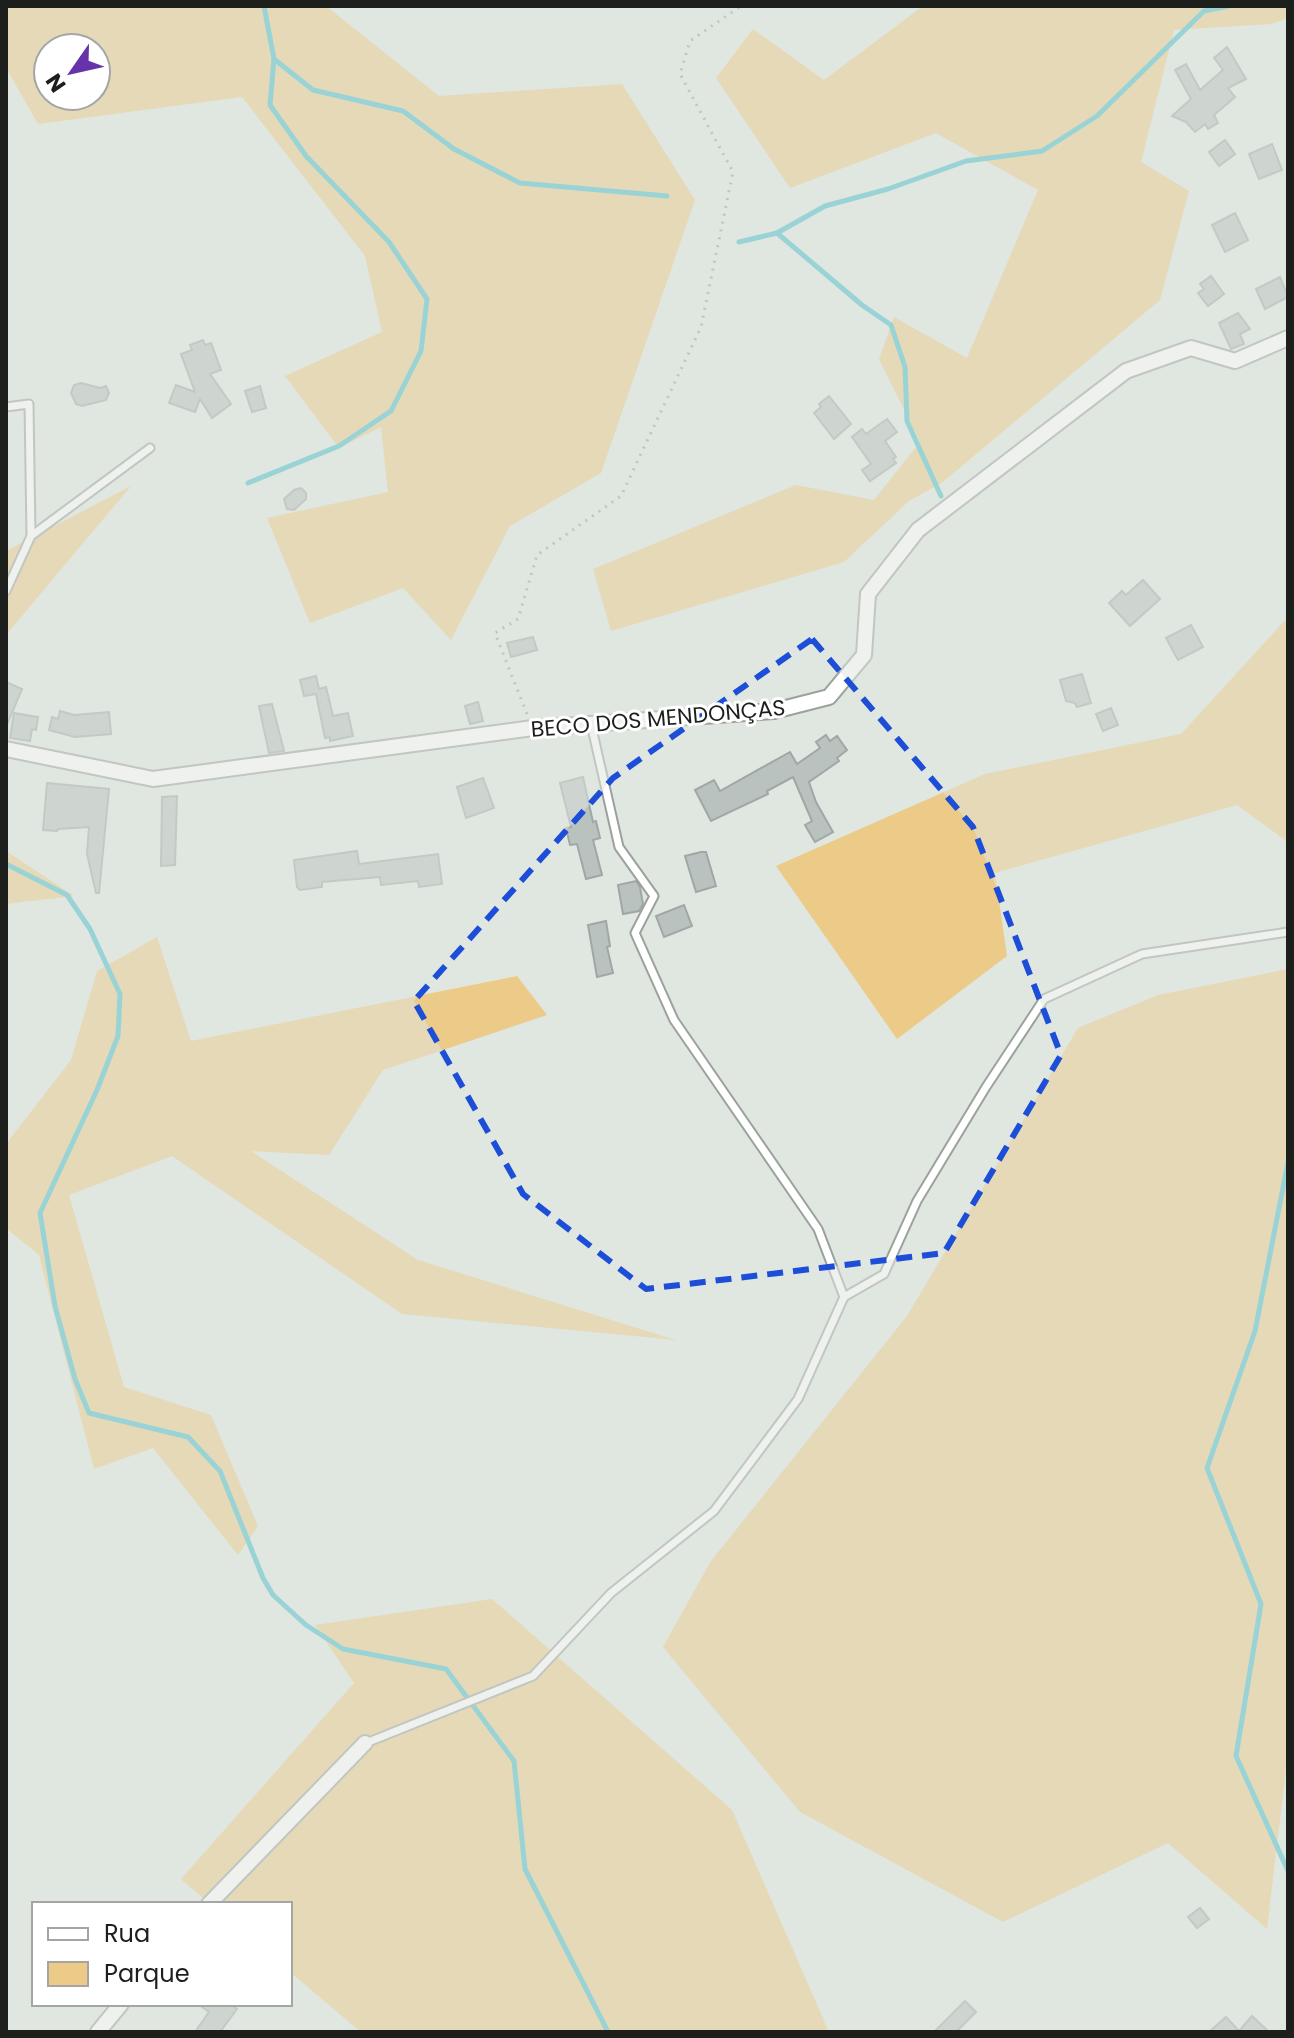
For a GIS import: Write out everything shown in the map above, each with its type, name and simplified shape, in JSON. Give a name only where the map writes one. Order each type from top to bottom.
[{"type":"street","name":"BECO DOS MENDONÇAS","points":[[6,749],[153,779],[533,728],[774,711],[829,697],[864,655],[868,594],[918,530],[1126,371],[1191,348],[1235,361],[1288,338]]},
{"type":"street","points":[[211,1902],[365,1743]]},
{"type":"street","points":[[98,2032],[119,2006]]},
{"type":"lane","points":[[6,407],[29,404],[31,536],[6,591]]},
{"type":"lane","points":[[31,536],[150,448]]},
{"type":"lane","points":[[591,724],[619,847],[654,896],[635,933],[674,1020],[818,1229],[844,1297]]},
{"type":"lane","points":[[365,1743],[533,1676],[611,1593],[714,1511],[798,1399],[844,1297],[884,1274],[917,1201],[1044,999],[1142,954],[1288,932]]},
{"type":"path","points":[[533,728],[495,633],[518,619],[537,555],[621,496],[701,327],[733,172],[680,74],[690,41],[741,6]]},
{"type":"highlighted area","points":[[812,639],[973,827],[1061,1055],[944,1253],[646,1289],[523,1194],[414,1001],[613,778]]},
{"type":"green space","points":[[6,6],[326,6],[439,96],[622,84],[695,200],[601,473],[510,526],[451,640],[403,588],[310,623],[267,518],[388,492],[381,427],[339,448],[285,376],[382,332],[365,256],[242,97],[38,124],[6,68]]},
{"type":"green space","points":[[923,6],[1288,6],[1288,18],[1271,24],[1174,30],[1141,162],[1189,191],[1160,300],[943,482],[909,501],[844,562],[611,631],[593,569],[796,485],[874,500],[920,442],[879,359],[894,317],[967,358],[1038,190],[936,133],[790,188],[716,78],[753,29],[824,80]]},
{"type":"green space","points":[[131,486],[6,635],[6,551]]},
{"type":"green space","points":[[1288,617],[1288,842],[1237,805],[995,873],[1007,956],[897,1039],[776,866],[985,774],[1181,734]]},
{"type":"green space","points":[[6,851],[74,896],[6,904]]},
{"type":"green space","points":[[157,937],[191,1041],[517,976],[547,1015],[383,1070],[329,1155],[251,1151],[418,1260],[676,1340],[402,1314],[172,1156],[69,1195],[124,1387],[211,1415],[258,1526],[238,1555],[153,1448],[94,1469],[39,1255],[6,1228],[6,1144],[71,1060],[97,971]]},
{"type":"green space","points":[[1288,969],[1288,1752],[1267,1929],[1168,1843],[1003,1922],[800,1812],[663,1647],[711,1561],[907,1316],[1078,1028],[1158,995]]},
{"type":"green space","points":[[492,1599],[732,1810],[829,2032],[361,2032],[292,1974],[292,1902],[208,1902],[181,1879],[354,1683],[315,1625]]},
{"type":"building","points":[[1227,47],[1246,79],[1228,88],[1235,97],[1214,115],[1218,123],[1208,129],[1205,124],[1195,132],[1186,122],[1172,116],[1191,99],[1175,70],[1186,64],[1200,90],[1223,70],[1214,58]]},
{"type":"building","points":[[1225,140],[1235,154],[1219,166],[1209,152]]},
{"type":"building","points":[[1272,144],[1282,170],[1259,179],[1249,154]]},
{"type":"building","points":[[1235,213],[1248,240],[1225,252],[1212,225]]},
{"type":"building","points":[[1211,276],[1224,294],[1208,306],[1198,293],[1204,289],[1200,284]]},
{"type":"building","points":[[1280,277],[1288,297],[1265,309],[1256,289]]},
{"type":"building","points":[[1238,313],[1250,329],[1240,334],[1244,344],[1231,349],[1219,323]]},
{"type":"building","points":[[203,340],[205,345],[211,343],[221,370],[210,374],[231,404],[212,418],[200,399],[195,412],[169,403],[176,385],[195,392],[181,354],[192,350],[190,345]]},
{"type":"building","points":[[81,383],[100,388],[106,386],[109,393],[106,400],[82,406],[76,404],[71,393],[74,385]]},
{"type":"building","points":[[260,386],[266,408],[252,412],[245,391]]},
{"type":"building","points":[[829,396],[851,424],[834,439],[814,413]]},
{"type":"building","points":[[887,419],[897,432],[885,441],[896,457],[893,459],[896,463],[870,481],[862,470],[871,464],[852,437],[862,429],[866,434]]},
{"type":"building","points":[[301,488],[306,493],[306,499],[294,510],[287,509],[284,499]]},
{"type":"building","points":[[1143,580],[1160,599],[1130,626],[1109,603],[1122,591],[1126,595]]},
{"type":"building","points":[[1191,625],[1203,647],[1178,660],[1166,638]]},
{"type":"building","points":[[533,637],[537,650],[511,657],[507,643]]},
{"type":"building","points":[[1082,674],[1091,703],[1077,707],[1075,703],[1066,701],[1060,680]]},
{"type":"building","points":[[316,676],[319,689],[326,687],[333,716],[348,713],[353,736],[330,741],[330,737],[325,738],[316,694],[304,696],[300,680]]},
{"type":"building","points":[[6,682],[22,689],[6,727]]},
{"type":"building","points":[[478,702],[483,721],[470,724],[465,706]]},
{"type":"building","points":[[272,704],[284,751],[269,753],[259,706]]},
{"type":"building","points":[[1111,708],[1118,725],[1103,731],[1096,714]]},
{"type":"building","points":[[60,711],[74,715],[109,712],[111,734],[75,737],[49,730],[52,717],[58,719]]},
{"type":"building","points":[[14,713],[38,717],[30,741],[10,738]]},
{"type":"building","points":[[826,735],[830,741],[837,736],[847,750],[837,758],[839,761],[809,782],[833,832],[815,842],[805,825],[812,821],[793,777],[767,791],[768,794],[711,821],[695,790],[714,780],[720,791],[790,752],[797,764],[820,748],[816,742]]},
{"type":"building","points":[[583,777],[593,822],[596,821],[600,838],[593,840],[602,875],[586,879],[577,844],[570,845],[566,828],[571,827],[560,783]]},
{"type":"building","points":[[483,778],[494,808],[466,818],[457,787]]},
{"type":"building","points":[[47,783],[109,789],[99,893],[96,893],[87,854],[89,827],[43,830]]},
{"type":"building","points":[[177,796],[175,865],[161,866],[162,797]]},
{"type":"building","points":[[357,851],[359,864],[438,854],[442,884],[419,887],[418,881],[381,885],[380,877],[322,882],[322,887],[300,890],[297,887],[294,860]]},
{"type":"building","points":[[706,852],[716,886],[696,892],[685,856]]},
{"type":"building","points":[[636,881],[643,904],[639,911],[623,914],[618,885]]},
{"type":"building","points":[[684,905],[692,926],[664,937],[656,916]]},
{"type":"building","points":[[606,921],[610,946],[607,947],[613,973],[597,977],[588,925]]},
{"type":"building","points":[[1200,1908],[1209,1919],[1197,1928],[1188,1917]]},
{"type":"building","points":[[965,2001],[976,2012],[956,2032],[934,2032]]},
{"type":"building","points":[[201,2006],[233,2006],[237,2009],[220,2032],[195,2032],[209,2012]]},
{"type":"building","points":[[1252,2016],[1269,2032],[1209,2032],[1226,2017],[1239,2031]]},
{"type":"waterway","points":[[264,6],[274,59],[313,90],[403,111],[454,149],[520,183],[667,196]]},
{"type":"waterway","points":[[739,242],[777,233],[825,206],[888,189],[966,161],[1042,151],[1097,116],[1204,11],[1229,6]]},
{"type":"waterway","points":[[248,483],[339,446],[391,411],[421,351],[427,299],[389,242],[306,156],[270,105],[274,59]]},
{"type":"waterway","points":[[777,233],[862,305],[891,325],[905,367],[907,421],[941,496]]},
{"type":"waterway","points":[[6,864],[67,895],[90,929],[120,994],[118,1036],[97,1090],[40,1213],[55,1306],[75,1379],[89,1413],[188,1437],[220,1471],[263,1578],[273,1595],[306,1625],[343,1649],[446,1669],[514,1761],[525,1869],[608,2032]]},
{"type":"waterway","points":[[1288,1162],[1255,1331],[1207,1468],[1261,1604],[1236,1756],[1288,1871]]}]
